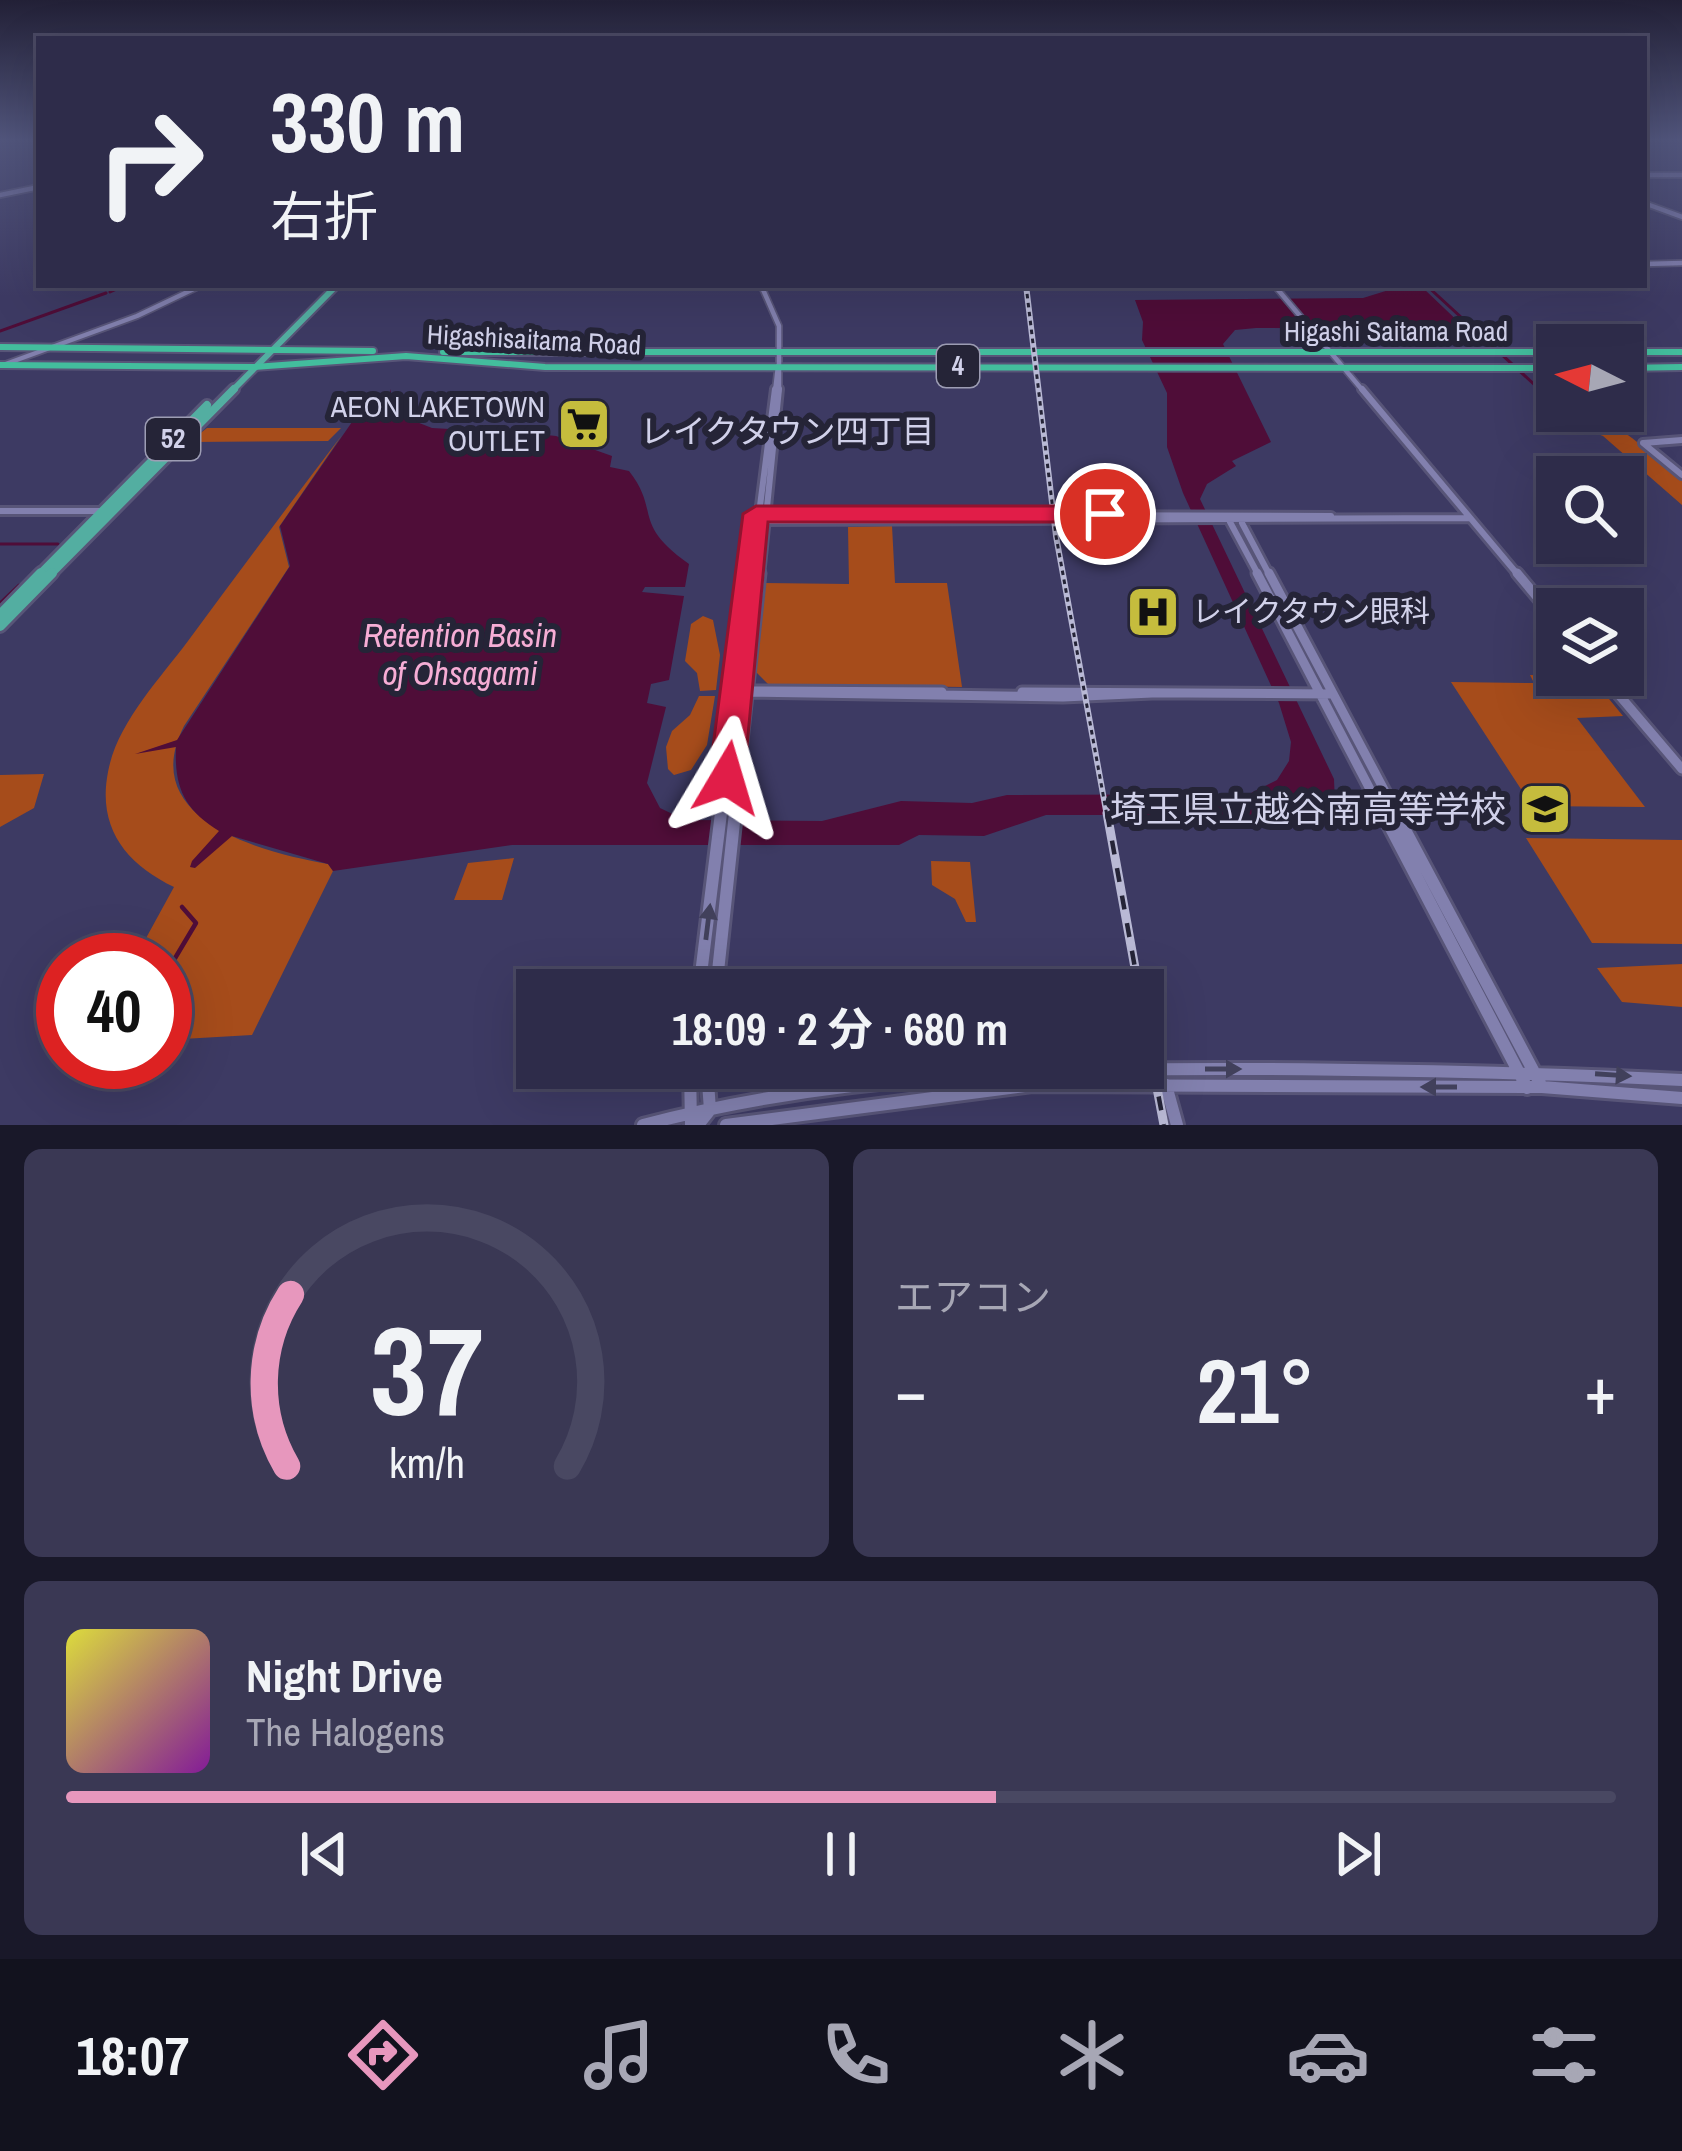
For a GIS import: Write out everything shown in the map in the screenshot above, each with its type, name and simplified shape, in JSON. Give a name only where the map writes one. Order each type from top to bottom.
[{"type":"highway","name":"Higashisaitama Road","points":[[1,360],[46,349],[1235,353]]},
{"type":"highway","name":"4","points":[[46,349],[128,367]]},
{"type":"highway","name":"4","points":[[163,351],[188,354],[202,363],[248,367]]},
{"type":"highway","name":"4","points":[[265,352],[364,357]]},
{"type":"highway","points":[[539,352],[522,361],[558,367]]},
{"type":"highway","points":[[605,352],[642,358],[630,367]]},
{"type":"highway","name":"Higashi Saitama Road","points":[[1235,353],[1536,352]]},
{"type":"highway","points":[[1644,352],[1682,354]]},
{"type":"highway","name":"4","points":[[779,353],[874,366]]},
{"type":"highway","name":"4","points":[[933,353],[920,356],[921,361],[978,366]]},
{"type":"highway","name":"4","points":[[690,354],[778,366]]},
{"type":"highway","name":"Higashisaitama Road","points":[[1,360],[128,367],[248,367],[434,356],[558,367],[1243,366]]},
{"type":"highway","name":"Higashi Saitama Road","points":[[1243,366],[1536,368]]},
{"type":"highway","points":[[1644,368],[1682,367]]},
{"type":"main road","name":"52","points":[[0,615],[331,288]]},
{"type":"main road","name":"52","points":[[0,626],[107,511]]},
{"type":"street","points":[[1647,204],[1682,217]]},
{"type":"street","points":[[1647,264],[1682,262]]},
{"type":"street","points":[[1,360],[46,349],[195,288]]},
{"type":"street","points":[[702,969],[742,692],[778,366],[779,326],[761,288]]},
{"type":"street","points":[[1276,288],[1536,596]]},
{"type":"street","points":[[1682,440],[1643,443],[1682,475]]},
{"type":"street","points":[[0,511],[107,511]]},
{"type":"street","points":[[760,517],[1470,518]]},
{"type":"street","points":[[1234,520],[1534,1088]]},
{"type":"street","points":[[742,692],[764,696],[1326,694]]},
{"type":"street","points":[[718,969],[737,808],[742,692]]},
{"type":"street","points":[[1620,696],[1682,769]]},
{"type":"street","points":[[643,1125],[692,1120],[710,1109],[868,1085],[1067,1070],[1525,1070],[1682,1080]]},
{"type":"street","points":[[1166,1084],[1177,1125]]},
{"type":"street","points":[[726,1125],[1032,1085],[1534,1088],[1682,1098]]},
{"type":"street","points":[[691,1089],[692,1120]]},
{"type":"street","points":[[709,1089],[710,1109]]},
{"type":"shaded area","points":[[207,428],[341,428],[328,441],[189,442]]},
{"type":"shaded area","points":[[1592,432],[1622,432],[1682,479],[1682,505],[1644,472],[1644,456],[1626,456]]},
{"type":"shaded area","points":[[342,435],[279,527],[289,567],[184,726],[174,758],[177,786],[191,808],[213,826],[270,851],[328,864],[333,871],[252,1035],[192,1038],[192,933],[149,933],[174,887],[129,855],[111,827],[108,772],[120,736]]},
{"type":"shaded area","points":[[892,526],[895,583],[947,583],[962,687],[768,684],[756,672],[764,583],[849,584],[848,527]]},
{"type":"shaded area","points":[[703,616],[713,620],[720,655],[716,690],[700,691],[697,673],[685,661],[691,624]]},
{"type":"shaded area","points":[[1530,675],[1536,675],[1536,696],[1607,696],[1623,716],[1577,718],[1645,807],[1532,806],[1451,682],[1534,683]]},
{"type":"shaded area","points":[[699,696],[715,696],[707,745],[691,770],[674,775],[668,769],[666,747],[672,731],[690,715]]},
{"type":"shaded area","points":[[44,774],[34,808],[0,827],[0,775]]},
{"type":"shaded area","points":[[1526,838],[1682,840],[1682,944],[1592,943]]},
{"type":"shaded area","points":[[514,858],[502,900],[454,900],[468,863]]},
{"type":"shaded area","points":[[931,861],[970,862],[976,922],[966,922],[955,899],[932,885]]},
{"type":"shaded area","points":[[1682,964],[1682,1007],[1622,1002],[1597,968]]},
{"type":"water","name":"Retention Basin of Ohsagami","points":[[1395,288],[1423,288],[1466,329],[1235,330],[1223,344],[1271,442],[1232,461],[1236,466],[1207,484],[1200,499],[1334,779],[1335,804],[1323,815],[1046,815],[984,836],[919,835],[899,845],[512,845],[333,871],[328,864],[232,836],[195,868],[190,867],[192,861],[219,831],[184,796],[176,747],[135,754],[177,740],[290,566],[280,526],[361,409],[385,405],[391,389],[390,404],[400,403],[404,417],[432,428],[503,432],[502,440],[510,443],[537,434],[556,436],[612,456],[610,467],[629,471],[660,538],[689,564],[685,587],[645,587],[642,592],[684,596],[669,680],[651,684],[647,703],[666,707],[647,783],[660,808],[685,820],[822,821],[901,801],[972,803],[1007,795],[1249,794],[1277,780],[1289,761],[1291,742],[1279,703],[1183,493],[1167,447],[1167,393],[1142,340],[1143,322],[1135,300],[1363,298]]},
{"type":"waterway","points":[[110,292],[119,288]]},
{"type":"waterway","points":[[1429,288],[1536,386]]},
{"type":"waterway","points":[[0,331],[106,293]]},
{"type":"waterway","points":[[0,544],[58,544]]},
{"type":"waterway","points":[[0,603],[19,585]]},
{"type":"waterway","points":[[182,907],[196,923],[190,933]]},
{"type":"railway","points":[[1026,288],[1056,536],[1107,816]]},
{"type":"railway","points":[[1107,813],[1135,969]]},
{"type":"railway","points":[[1157,1089],[1164,1125]]},
{"type":"place","name":"AEON LAKETOWN OUTLET","points":[[584,424]]},
{"type":"place","name":"レイクタウン眼科","points":[[1153,612]]},
{"type":"place","name":"埼玉県立越谷南高等学校","points":[[1545,809]]},
{"type":"district","name":"レイクタウン四丁目","points":[[787,431]]},
{"type":"route","points":[[727,778],[756,514],[1105,514]]}]
